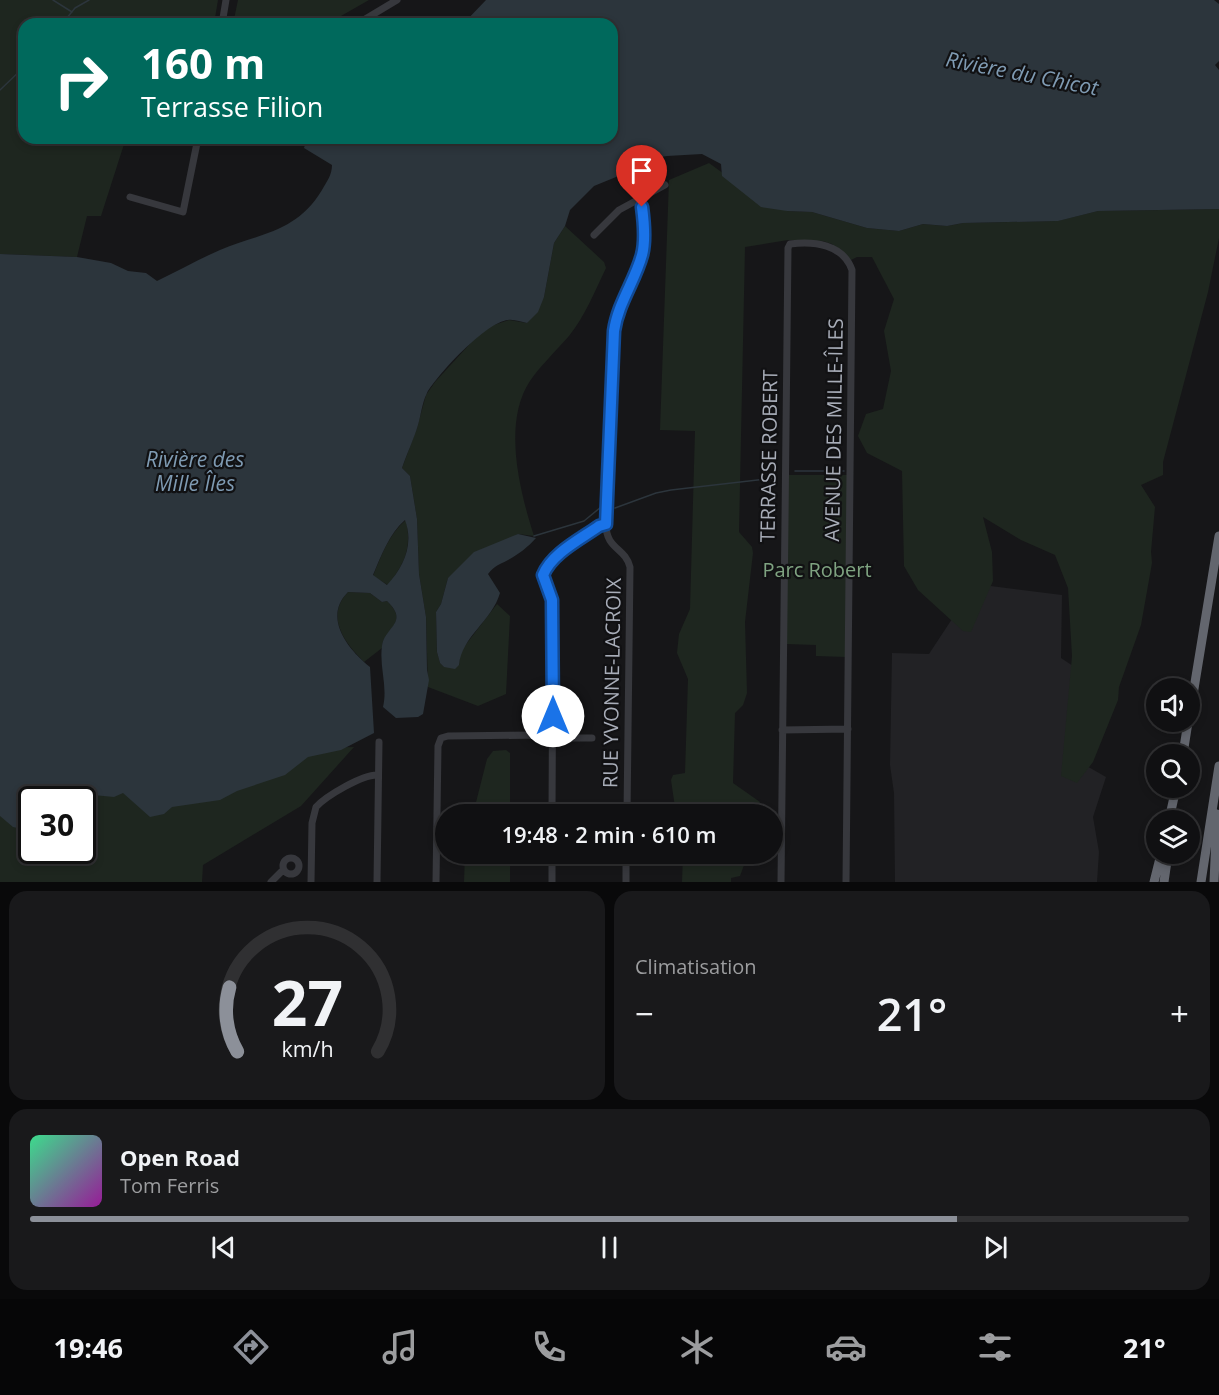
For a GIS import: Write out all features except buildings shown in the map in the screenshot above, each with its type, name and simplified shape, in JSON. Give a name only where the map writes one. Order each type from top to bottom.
[{"type":"highway","points":[[1196,678],[1219,536]]},
{"type":"highway","points":[[1202,882],[1219,766]]},
{"type":"highway","points":[[1214,882],[1219,766]]},
{"type":"highway","points":[[1154,882],[1158,864]]},
{"type":"highway","points":[[1164,882],[1167,864]]},
{"type":"street","points":[[223,18],[226,0]]},
{"type":"street","points":[[367,18],[397,0]]},
{"type":"street","points":[[130,197],[183,212],[197,144]]},
{"type":"street","points":[[594,235],[619,210],[665,185]]},
{"type":"street","points":[[552,804],[552,600],[543,575],[549,564],[565,550],[599,526],[606,524],[614,338],[618,312],[643,250],[644,222],[639,198]]},
{"type":"street","name":"AVENUE DES MILLE-ÎLES","points":[[788,245],[803,243],[829,245],[846,260],[852,270],[846,882]]},
{"type":"street","name":"TERRASSE ROBERT","points":[[781,882],[788,245]]},
{"type":"street","name":"RUE YVONNE-LACROIX","points":[[606,524],[609,542],[624,555],[630,567],[627,804]]},
{"type":"street","points":[[782,730],[848,729]]},
{"type":"street","points":[[436,882],[438,746],[441,738],[445,736],[544,735],[592,738]]},
{"type":"street","points":[[377,882],[379,742]]},
{"type":"street","points":[[311,882],[313,813],[317,805],[327,797],[368,776],[378,775]]},
{"type":"street","points":[[552,864],[552,882]]},
{"type":"street","points":[[626,864],[626,882]]},
{"type":"street","points":[[271,882],[283,870]]},
{"type":"shaded area","points":[[975,584],[1062,595],[1061,658],[1088,676],[1085,765],[1106,777],[1093,817],[1099,852],[1097,882],[895,882],[894,793],[890,765],[892,653],[929,654]]},
{"type":"green space","points":[[0,0],[218,0],[215,18],[18,18],[18,144],[124,144],[101,216],[87,216],[77,257],[0,254]]},
{"type":"green space","points":[[238,0],[369,0],[338,18],[234,18]]},
{"type":"green space","points":[[709,163],[746,190],[787,211],[812,212],[867,228],[899,231],[923,224],[947,226],[963,223],[1057,221],[1098,211],[1219,209],[1219,238],[1208,292],[1163,462],[1163,475],[1141,485],[1155,507],[1152,563],[1141,625],[1119,687],[1118,700],[1093,762],[1077,783],[1061,776],[1072,656],[1068,588],[1055,555],[1021,540],[983,517],[992,552],[993,581],[971,632],[963,631],[918,590],[904,566],[902,471],[867,453],[858,436],[866,414],[883,409],[891,371],[884,331],[894,299],[872,257],[857,257],[851,260],[832,244],[823,241],[788,240],[745,247],[739,532],[752,547],[753,553],[745,622],[747,693],[743,705],[735,713],[733,783],[760,802],[759,804],[675,804],[671,780],[673,775],[685,773],[688,679],[677,653],[679,634],[690,609],[695,431],[660,430],[669,180]]},
{"type":"green space","points":[[565,226],[604,262],[606,268],[575,328],[534,375],[522,398],[515,437],[516,458],[534,536],[518,534],[448,578],[441,604],[436,612],[437,652],[440,663],[444,667],[459,665],[460,652],[497,604],[510,616],[506,694],[478,706],[428,687],[426,617],[419,574],[417,519],[410,476],[402,468],[426,395],[435,382],[479,334],[491,326],[509,320],[527,323],[544,297],[554,243]]},
{"type":"green space","name":"Parc Robert","points":[[787,475],[848,475],[846,657],[816,656],[816,645],[786,644]]},
{"type":"green space","points":[[406,520],[408,539],[406,555],[388,585],[373,576],[390,539]]},
{"type":"green space","points":[[348,592],[370,593],[382,602],[387,601],[396,615],[394,626],[383,641],[382,648],[364,662],[340,630],[338,611],[341,601]]},
{"type":"green space","points":[[354,747],[301,806],[203,865],[202,882],[0,882],[0,807],[18,810],[18,864],[96,864],[96,790],[312,748]]},
{"type":"green space","points":[[506,750],[510,753],[510,804],[476,804],[487,759],[493,751]]},
{"type":"green space","points":[[465,864],[510,864],[510,882],[464,882]]},
{"type":"green space","points":[[683,864],[744,864],[740,876],[731,878],[731,882],[682,882]]},
{"type":"water","name":"Rivière des Mille Îles","points":[[486,0],[1214,0],[1219,4],[1219,61],[1215,65],[1219,70],[1219,209],[1098,211],[1058,221],[963,223],[947,226],[923,224],[899,231],[867,228],[812,212],[761,207],[722,176],[721,164],[702,154],[649,159],[638,168],[594,186],[570,210],[565,226],[554,243],[544,297],[538,312],[527,323],[508,320],[488,330],[463,350],[441,374],[425,397],[402,468],[410,476],[417,519],[419,574],[426,617],[429,680],[423,714],[418,717],[396,718],[383,707],[385,692],[382,646],[394,625],[396,615],[387,601],[382,602],[370,593],[348,592],[341,602],[338,623],[347,643],[370,667],[374,733],[341,750],[308,757],[285,775],[237,791],[220,800],[172,807],[164,814],[150,817],[123,793],[114,797],[96,795],[96,786],[18,786],[18,828],[13,827],[0,816],[0,254],[77,257],[111,263],[128,271],[146,273],[157,281],[220,250],[290,223],[312,204],[329,178],[332,165],[304,148],[305,144],[618,144],[618,18],[469,18]],"holes":[[[405,520],[408,529],[408,546],[403,563],[387,585],[373,575],[390,539]]]},
{"type":"water","points":[[518,534],[536,538],[488,574],[500,593],[496,603],[466,645],[459,665],[455,669],[444,667],[440,663],[437,652],[436,612],[441,604],[448,578],[474,552]]},
{"type":"waterway","points":[[53,0],[72,12]]},
{"type":"waterway","points":[[67,18],[75,8],[89,0]]},
{"type":"waterway","points":[[0,90],[18,73]]},
{"type":"waterway","points":[[795,471],[844,471]]},
{"type":"waterway","points":[[615,508],[671,490],[774,478]]},
{"type":"waterway","points":[[534,536],[584,521],[601,507]]},
{"type":"route","points":[[553,716],[553,610],[550,591],[543,575],[549,564],[565,550],[599,526],[606,524],[614,331],[619,307],[642,255],[644,246],[642,207]]},
{"type":"water label","name":"Rivière du Chicot","points":[[1022,74]]}]
